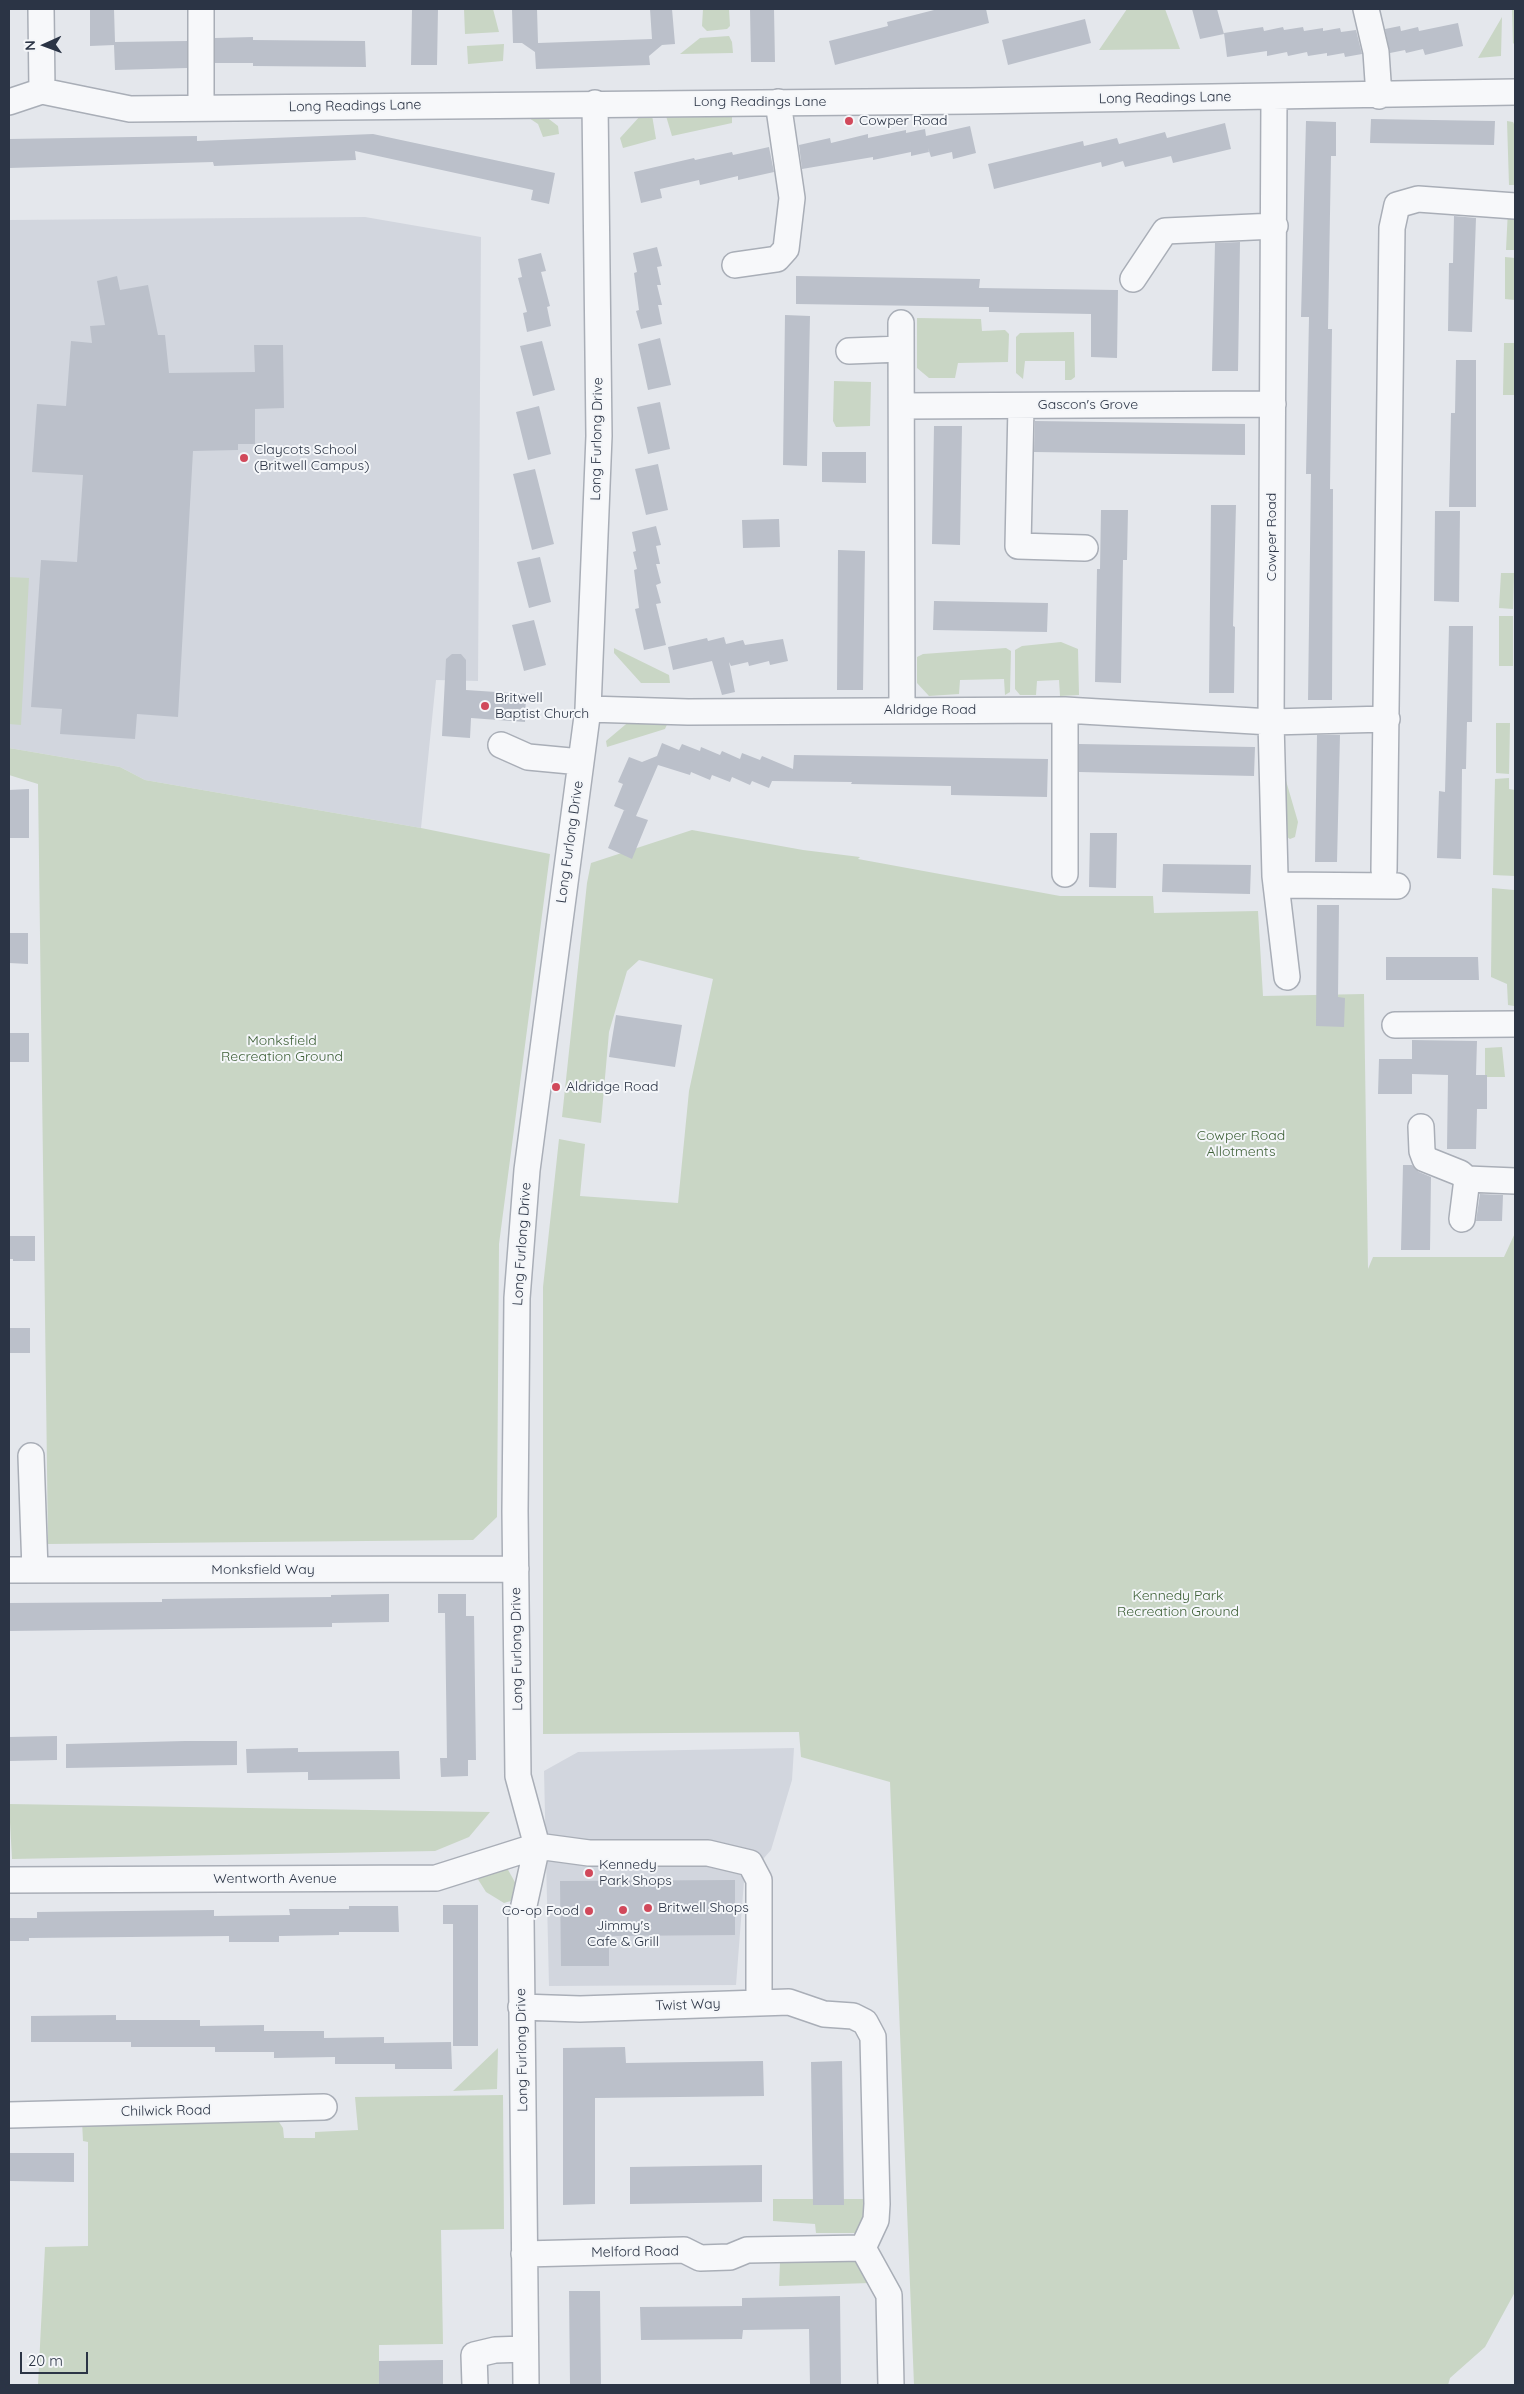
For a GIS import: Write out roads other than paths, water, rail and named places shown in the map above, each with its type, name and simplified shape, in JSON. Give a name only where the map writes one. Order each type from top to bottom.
[{"type":"street","points":[[41,9],[42,91]]},
{"type":"street","points":[[201,9],[201,108]]},
{"type":"street","points":[[1366,9],[1376,52],[1379,96]]},
{"type":"street","name":"Long Readings Lane","points":[[9,102],[42,91],[130,109],[1379,96],[1515,92]]},
{"type":"street","name":"Cowper Road","points":[[1274,97],[1275,226],[1271,722],[1276,885],[1287,977]]},
{"type":"street","points":[[735,266],[778,259],[786,249],[792,198],[778,102]]},
{"type":"street","name":"Long Furlong Drive","points":[[526,2385],[521,1919],[537,1846],[518,1776],[516,1569],[517,1298],[527,1170],[588,709],[599,436],[595,103]]},
{"type":"street","points":[[1276,885],[1391,878],[1387,719],[1392,228],[1398,205],[1418,199],[1515,206]]},
{"type":"street","points":[[1133,279],[1165,231],[1275,226]]},
{"type":"street","points":[[901,323],[903,406],[902,710]]},
{"type":"street","points":[[849,350],[901,349]]},
{"type":"street","name":"Gascon's Grove","points":[[903,406],[1273,404]]},
{"type":"street","points":[[1021,406],[1018,546],[1085,548]]},
{"type":"street","name":"Aldridge Road","points":[[588,709],[688,712],[1065,710],[1271,722],[1387,719]]},
{"type":"street","points":[[1065,710],[1065,874]]},
{"type":"street","points":[[501,745],[528,757],[581,762]]},
{"type":"street","points":[[1395,1025],[1515,1024]]},
{"type":"street","points":[[1421,1127],[1422,1151],[1425,1159],[1460,1173],[1467,1179],[1515,1181]]},
{"type":"street","points":[[1462,1219],[1467,1179]]},
{"type":"street","points":[[31,1456],[35,1570]]},
{"type":"street","name":"Monksfield Way","points":[[9,1570],[516,1569]]},
{"type":"street","points":[[537,1846],[590,1853],[708,1853],[750,1863],[759,1880],[759,2002]]},
{"type":"street","name":"Wentworth Avenue","points":[[9,1880],[436,1878],[537,1846]]},
{"type":"street","name":"Twist Way","points":[[521,2007],[580,2009],[789,2002],[824,2014],[853,2016],[865,2022],[873,2037],[877,2204],[876,2220],[863,2248]]},
{"type":"street","name":"Chilwick Road","points":[[9,2115],[324,2107]]},
{"type":"street","points":[[863,2248],[889,2295],[891,2385]]},
{"type":"street","name":"Melford Road","points":[[524,2254],[684,2250],[700,2258],[730,2257],[747,2250],[863,2248]]},
{"type":"street","points":[[474,2385],[474,2355],[496,2350],[525,2349]]},
{"type":"place","name":"Cowper Road","points":[[849,121]]},
{"type":"place","name":"Claycots School (Britwell Campus)","points":[[244,458]]},
{"type":"place","name":"Britwell Baptist Church","points":[[485,706]]},
{"type":"place","name":"Aldridge Road","points":[[556,1087]]},
{"type":"place","name":"Kennedy Park Shops","points":[[589,1873]]},
{"type":"place","name":"Britwell Shops","points":[[648,1908]]},
{"type":"place","name":"Jimmy's Cafe & Grill","points":[[623,1910]]},
{"type":"place","name":"Co-op Food","points":[[589,1911]]},
{"type":"park label","name":"Monksfield Recreation Ground","points":[[282,1050]]},
{"type":"park label","name":"Cowper Road Allotments","points":[[1241,1144]]},
{"type":"park label","name":"Kennedy Park Recreation Ground","points":[[1178,1604]]}]
